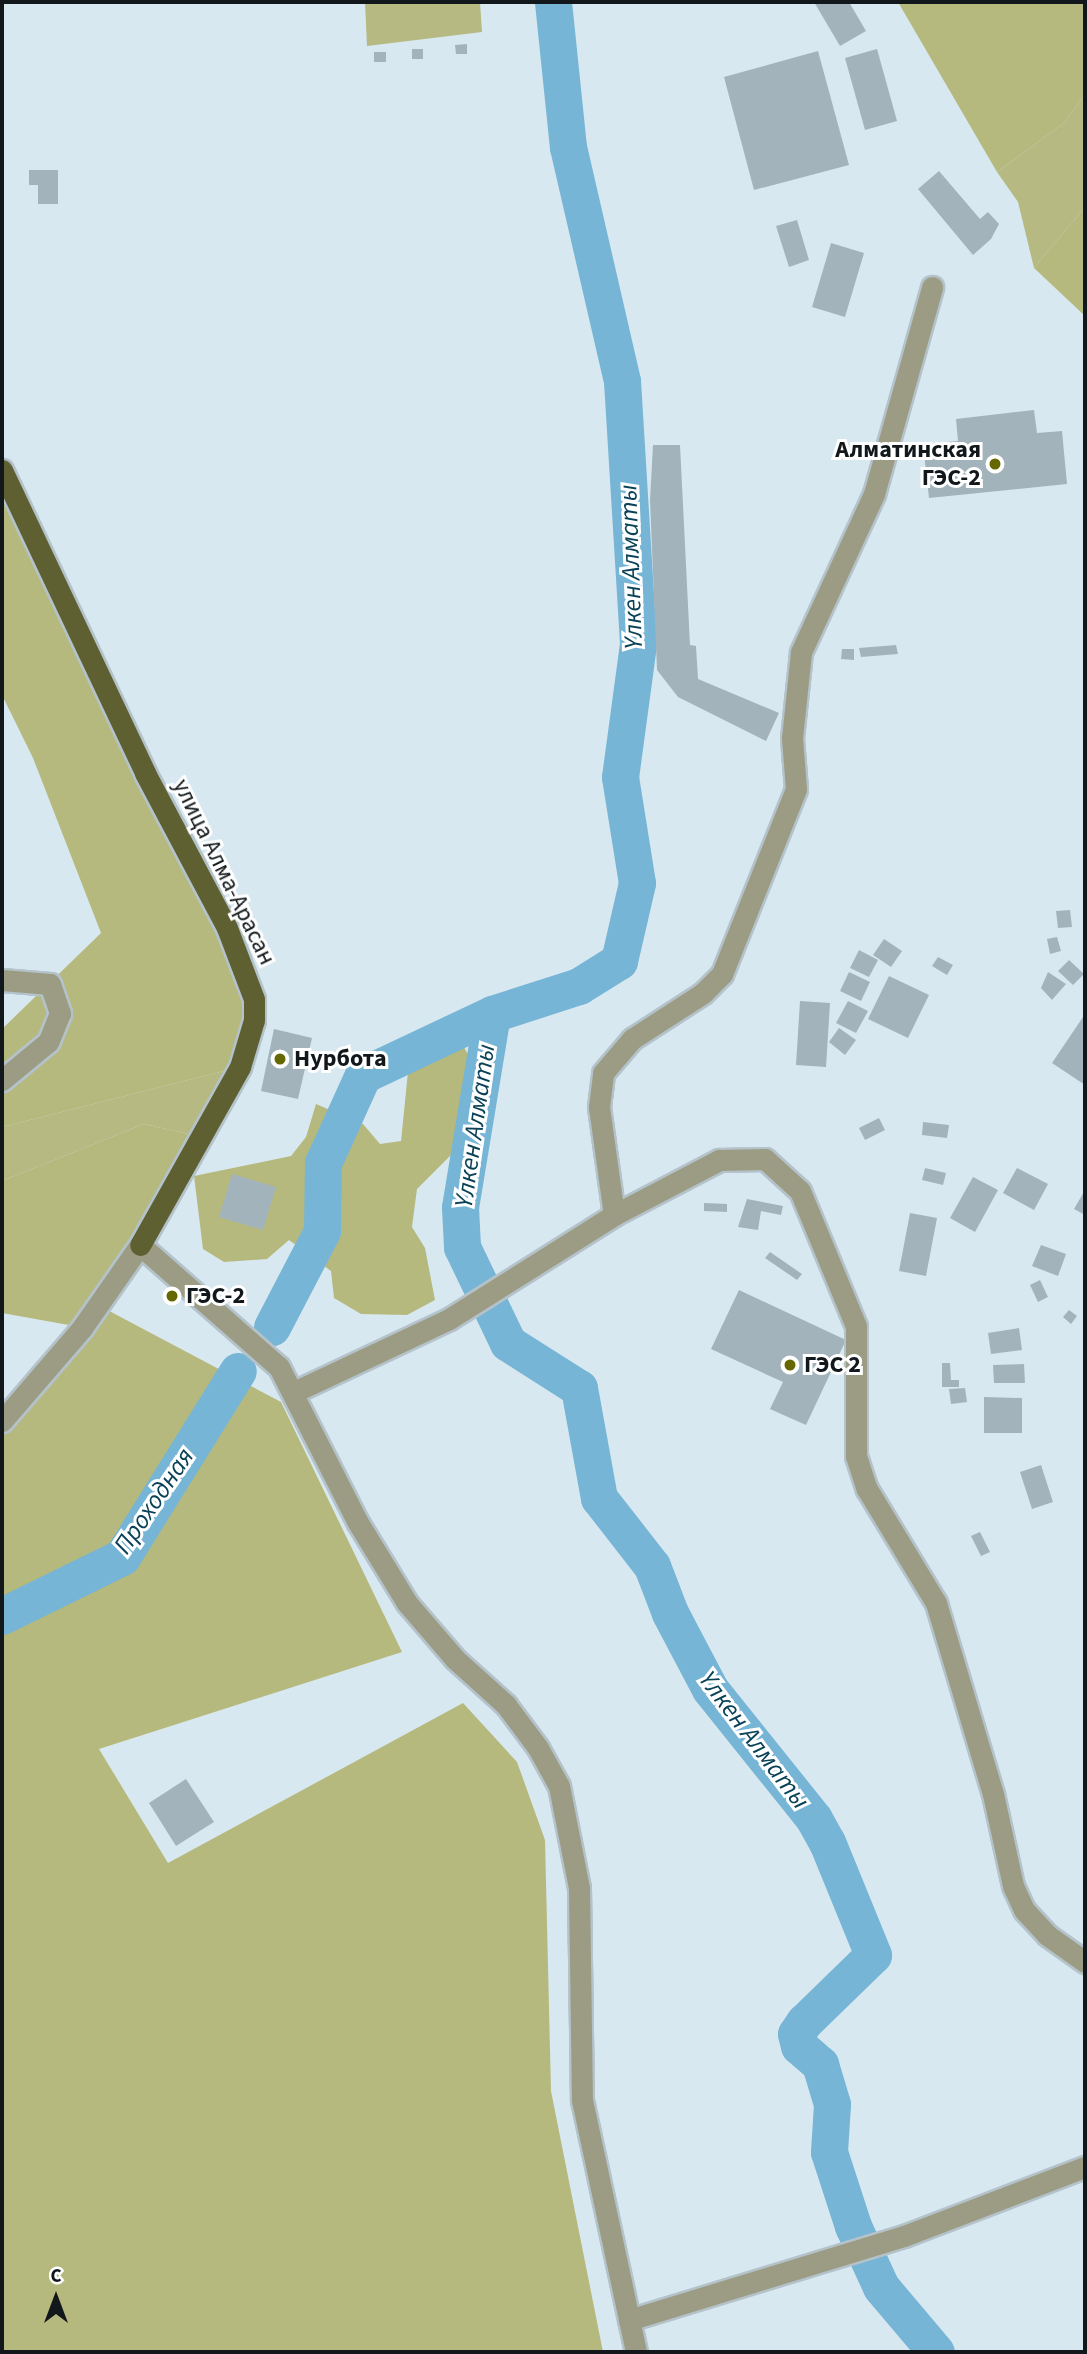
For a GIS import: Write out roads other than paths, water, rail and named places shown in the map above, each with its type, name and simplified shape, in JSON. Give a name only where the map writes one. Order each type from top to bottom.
[{"type":"main road","name":"улица Алма-Арасан","points":[[2,470],[145,773],[227,928],[254,999],[254,1020],[240,1067],[140,1245]]},
{"type":"street","points":[[614,1215],[601,1143],[599,1107],[603,1073],[632,1039],[703,993],[722,974],[796,789],[792,738],[801,652],[874,494],[932,287]]},
{"type":"street","points":[[2,980],[50,984],[60,1013],[48,1042],[2,1080]]},
{"type":"street","points":[[294,1392],[449,1319],[614,1215],[719,1160],[765,1159],[800,1191],[856,1326],[856,1456],[867,1489],[936,1603],[993,1794],[1013,1886],[1024,1910],[1047,1935],[1085,1962]]},
{"type":"street","points":[[140,1245],[279,1367],[357,1521],[407,1603],[456,1660],[506,1705],[538,1748],[559,1786],[579,1888],[582,2100],[636,2352]]},
{"type":"street","name":"улица Алма-Арасан","points":[[2,1421],[82,1328],[140,1245]]},
{"type":"street","points":[[629,2320],[904,2236],[1085,2167]]},
{"type":"waterway","name":"Үлкен Алматы","points":[[553,2],[568,147],[622,381],[638,644],[620,777],[637,883],[619,961],[579,986],[492,1014],[460,1207],[462,1247],[508,1343],[579,1388],[599,1498],[652,1566],[670,1613],[710,1689],[814,1819],[827,1842],[873,1955],[804,2022],[796,2034],[799,2046],[820,2064],[832,2104],[829,2152],[853,2226],[881,2287],[936,2352]]},
{"type":"waterway","name":"Проходная","points":[[272,1327],[322,1231],[323,1163],[363,1075],[492,1014]]},
{"type":"waterway","name":"Проходная","points":[[2,1616],[122,1557],[238,1371]]},
{"type":"place","name":"Алматинская ГЭС-2","points":[[995,464]]},
{"type":"place","name":"Нурбота","points":[[280,1059]]},
{"type":"place","name":"ГЭС-2","points":[[172,1296]]},
{"type":"place","name":"ГЭС 2","points":[[790,1365]]}]
